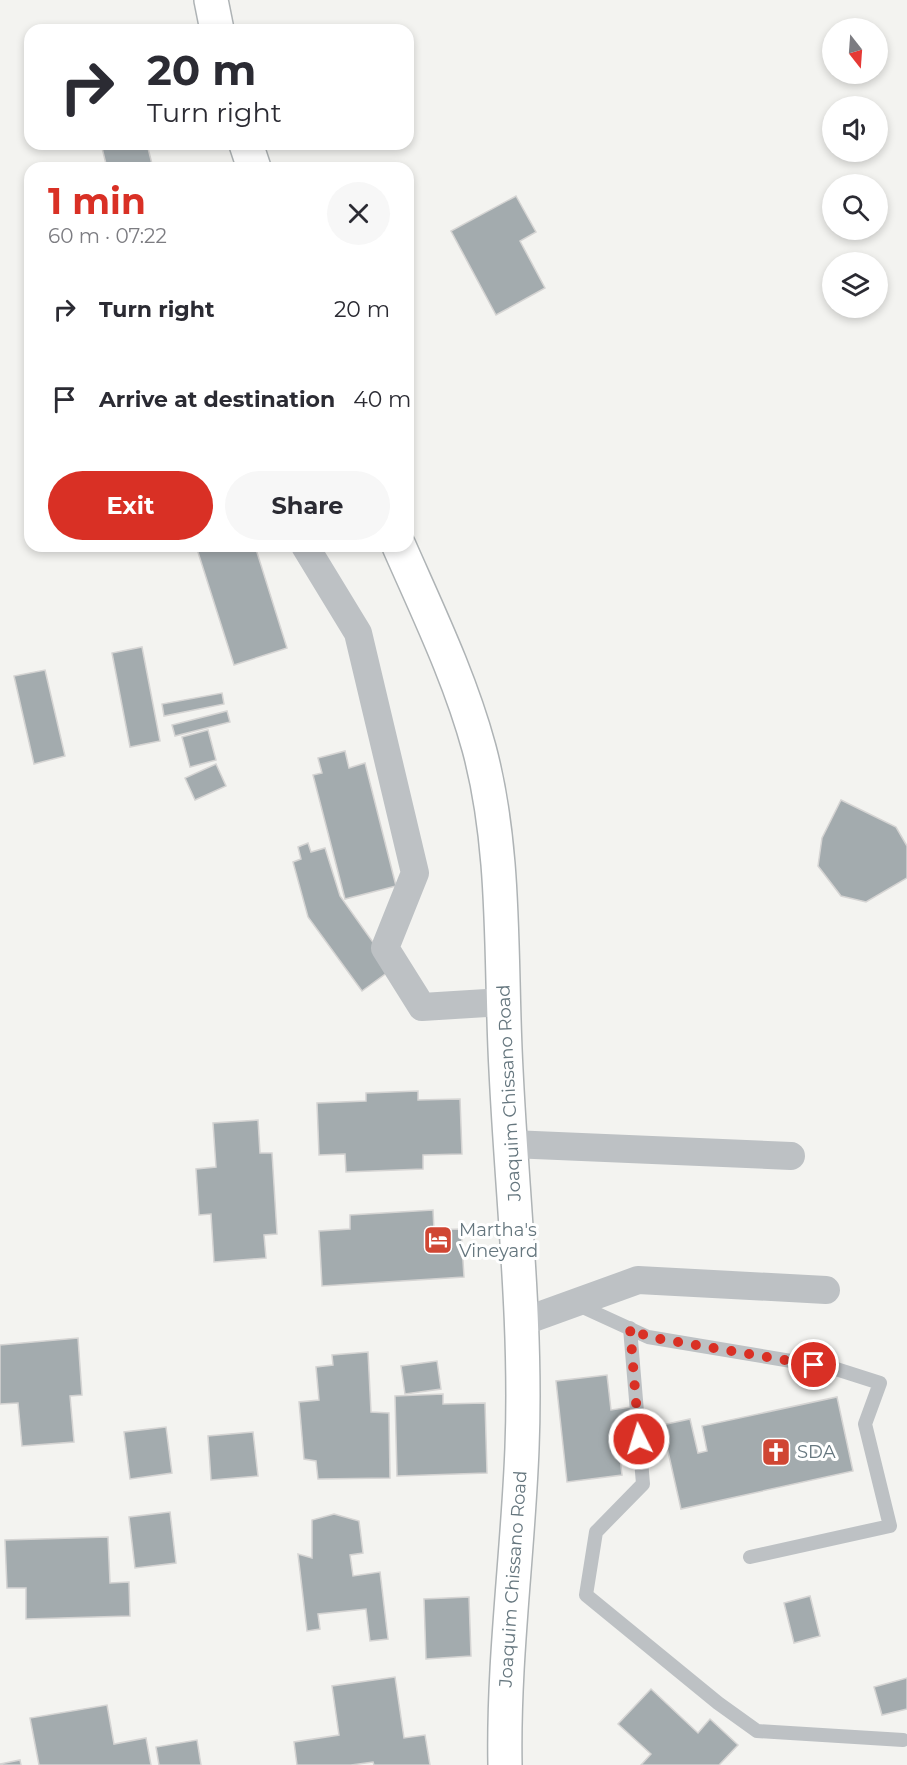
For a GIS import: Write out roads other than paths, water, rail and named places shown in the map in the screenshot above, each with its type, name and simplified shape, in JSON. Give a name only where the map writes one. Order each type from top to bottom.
[{"type":"highway","points":[[211,0],[216,24]]},
{"type":"highway","name":"Joaquim Chissano Road","points":[[402,552],[450,663],[479,748],[494,824],[522,1322],[522,1448],[504,1719],[505,1765]]},
{"type":"street","points":[[309,552],[358,633],[415,873],[385,948],[422,1007],[503,1002]]},
{"type":"street","points":[[511,1144],[791,1156]]},
{"type":"street","points":[[522,1322],[638,1280],[826,1290]]},
{"type":"lane","points":[[574,1304],[648,1337],[833,1368],[880,1383],[865,1425],[890,1526],[750,1557]]},
{"type":"lane","points":[[630,1328],[643,1484],[596,1532],[586,1595],[717,1703],[757,1731],[903,1740]]},
{"type":"place","name":"Martha's Vineyard","points":[[438,1240]]},
{"type":"place","name":"SDA","points":[[776,1452]]}]
